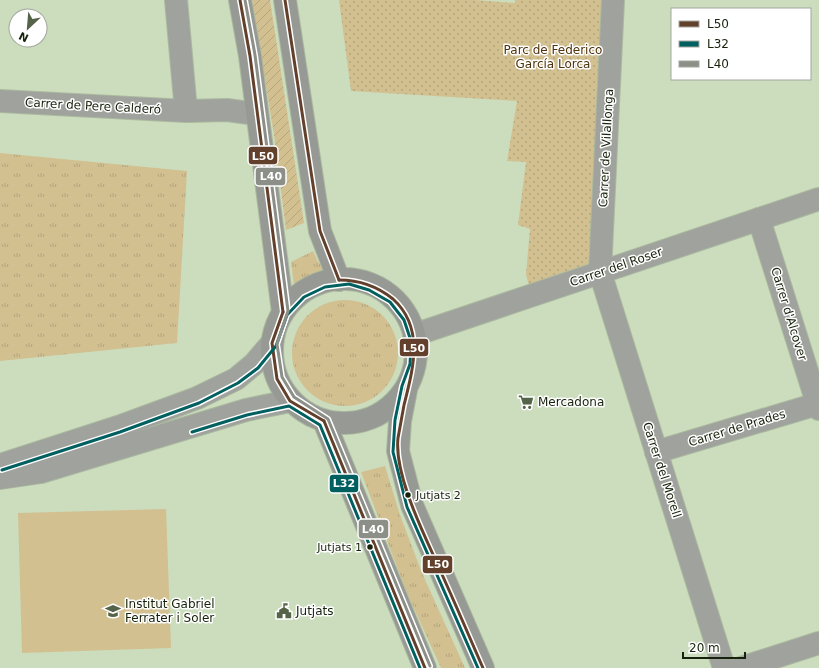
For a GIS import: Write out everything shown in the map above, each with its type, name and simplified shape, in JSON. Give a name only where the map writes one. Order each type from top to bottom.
[{"type":"main road","points":[[240,0],[250,56],[283,312]]},
{"type":"main road","points":[[284,0],[320,231],[339,280]]},
{"type":"main road","points":[[407,387],[391,406],[362,422],[338,424],[318,419],[290,400],[277,379],[272,343],[283,312],[302,293],[324,282],[349,279],[371,285],[393,298],[408,318],[416,340],[415,365],[407,387],[400,421],[398,451],[400,461],[412,505],[483,668]]},
{"type":"main road","points":[[324,421],[425,668]]},
{"type":"street","points":[[176,0],[186,110]]},
{"type":"street","name":"Carrer de Vilallonga","points":[[600,272],[613,0]]},
{"type":"street","name":"Carrer de Pere Calderó","points":[[0,101],[186,110],[227,110],[257,114]]},
{"type":"street","name":"Carrer del Roser","points":[[414,335],[819,199]]},
{"type":"street","name":"Carrer d'Alcover","points":[[759,219],[818,407]]},
{"type":"street","name":"Carrer del Morell","points":[[600,272],[724,668]]},
{"type":"street","points":[[0,464],[118,427],[197,398],[236,379],[254,364],[272,343]]},
{"type":"street","points":[[0,490],[41,472],[246,410],[290,400]]},
{"type":"street","name":"Carrer de Prades","points":[[656,452],[818,407]]},
{"type":"street","points":[[0,478],[41,472]]},
{"type":"street","points":[[741,668],[819,643]]},
{"type":"green space","points":[[252,0],[270,0],[304,223],[286,230],[274,135]]},
{"type":"green space","name":"Parc de Federico García Lorca","points":[[339,0],[475,0],[515,3],[515,0],[613,0],[600,272],[531,295],[526,274],[530,229],[518,225],[526,162],[507,161],[517,101],[351,91]]},
{"type":"green space","points":[[0,153],[187,171],[177,343],[0,361]]},
{"type":"green space","points":[[313,251],[318,262],[326,270],[306,277],[294,285],[291,262]]},
{"type":"green space","points":[[345,300],[365,304],[383,315],[394,333],[398,353],[394,373],[383,391],[365,402],[345,406],[325,402],[307,391],[296,373],[292,353],[296,333],[307,315],[325,304]]},
{"type":"green space","points":[[385,466],[400,515],[422,573],[465,668],[441,668],[407,593],[361,472]]},
{"type":"green space","points":[[166,509],[171,648],[22,653],[18,513]]},
{"type":"transit line","name":"L50","points":[[240,0],[250,56],[283,312]]},
{"type":"transit line","name":"L40","points":[[245,0],[255,55],[288,311],[277,344],[282,377],[294,397],[328,419],[430,666]]},
{"type":"transit line","name":"L50","points":[[285,0],[320,231],[339,280]]},
{"type":"transit line","name":"L50","points":[[339,280],[354,281],[368,285],[387,294],[403,310],[409,323],[413,336],[414,349],[411,377],[398,438],[398,453],[401,470],[419,523],[483,668]]},
{"type":"transit line","name":"L32","points":[[2,470],[120,432],[199,403],[238,383],[258,368],[276,346],[287,315],[304,297],[325,287],[349,284],[369,290],[390,302],[404,320],[411,341],[410,364],[402,386],[395,420],[393,452],[407,507],[478,668]]},
{"type":"transit line","name":"L50","points":[[283,312],[272,343],[277,379],[290,401],[324,421]]},
{"type":"transit line","name":"L32","points":[[192,432],[247,415],[289,406],[320,425],[420,668]]},
{"type":"transit line","name":"L50","points":[[324,421],[425,668]]},
{"type":"place","name":"Mercadona","points":[[526,402]]},
{"type":"place","name":"Jutjats 2","points":[[408,495]]},
{"type":"place","name":"Jutjats 1","points":[[370,547]]},
{"type":"place","name":"Institut Gabriel Ferrater i Soler","points":[[113,611]]},
{"type":"place","name":"Jutjats","points":[[284,611]]}]
